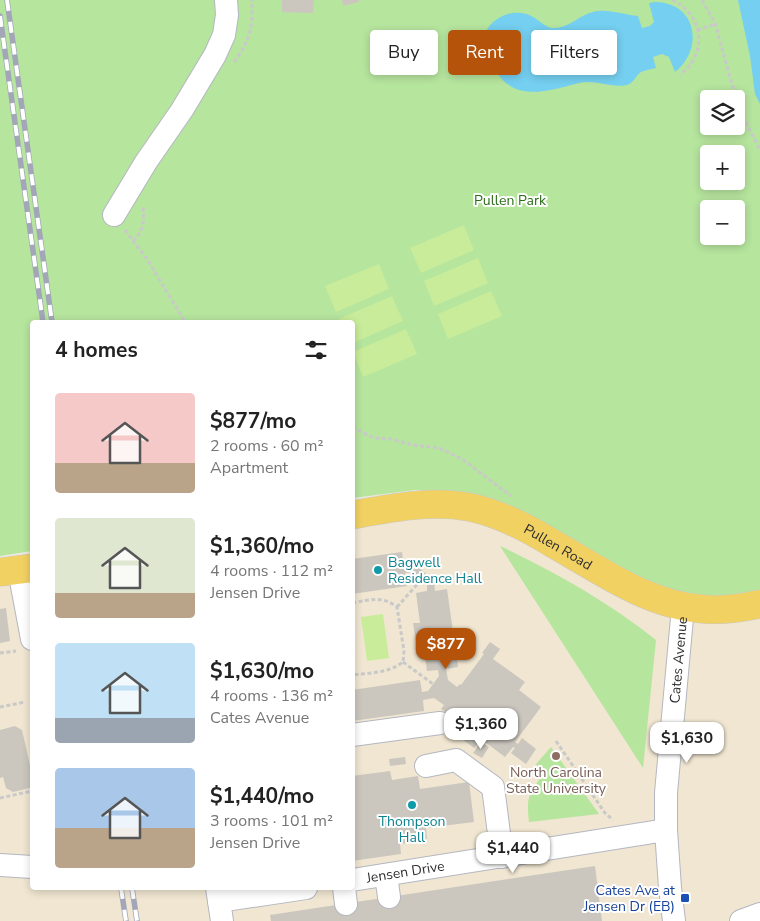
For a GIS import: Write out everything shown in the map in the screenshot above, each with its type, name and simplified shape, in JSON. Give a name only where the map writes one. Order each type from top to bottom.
[{"type":"main road","name":"Pullen Road","points":[[355,514],[408,505],[440,504],[470,507],[502,517],[525,527],[609,576],[646,595],[683,607],[714,609],[760,604]]},
{"type":"street","points":[[114,216],[146,162],[182,110],[215,55],[224,35],[226,0]]},
{"type":"street","points":[[17,570],[24,645]]},
{"type":"street","name":"Cates Avenue","points":[[674,921],[666,830],[668,765],[683,607]]},
{"type":"street","points":[[355,735],[440,723]]},
{"type":"street","points":[[426,766],[456,760],[493,787],[502,857]]},
{"type":"street","name":"Jensen Drive","points":[[355,880],[666,830]]},
{"type":"street","points":[[0,865],[30,867]]},
{"type":"street","points":[[386,875],[389,897]]},
{"type":"street","points":[[220,903],[295,890]]},
{"type":"street","points":[[741,921],[760,914]]},
{"type":"path","points":[[672,0],[683,6],[690,13],[699,36],[695,57],[680,75]]},
{"type":"path","points":[[702,0],[716,24],[730,78],[760,150]]},
{"type":"path","points":[[697,30],[716,24]]},
{"type":"path","points":[[114,216],[147,259],[184,320]]},
{"type":"path","points":[[355,428],[374,438],[391,439],[413,445],[438,448],[462,459],[505,491]]},
{"type":"path","points":[[397,607],[420,580]]},
{"type":"path","points":[[355,602],[380,598],[397,607],[404,651],[403,662]]},
{"type":"path","points":[[0,652],[24,645]]},
{"type":"path","points":[[355,675],[390,670],[403,662]]},
{"type":"path","points":[[403,662],[433,684]]},
{"type":"path","points":[[0,707],[25,702]]},
{"type":"path","points":[[556,741],[605,813],[619,825]]},
{"type":"path","points":[[0,798],[30,791]]},
{"type":"shaded area","name":"North Carolina State University","points":[[440,504],[480,524],[530,545],[760,603],[760,921],[0,921],[0,585],[30,580],[30,890],[355,890],[355,518]]},
{"type":"green space","name":"Pullen Park","points":[[0,0],[760,0],[760,590],[710,598],[672,592],[440,491],[415,490],[355,498],[355,320],[30,320],[30,551],[0,556]]},
{"type":"green space","points":[[464,225],[474,250],[421,273],[410,248]]},
{"type":"green space","points":[[478,258],[488,283],[434,306],[424,281]]},
{"type":"green space","points":[[379,264],[389,289],[336,312],[325,286]]},
{"type":"green space","points":[[491,291],[502,316],[448,339],[438,314]]},
{"type":"green space","points":[[392,296],[403,321],[355,342],[355,320],[339,319]]},
{"type":"green space","points":[[406,329],[417,354],[363,377],[355,357],[355,351]]},
{"type":"green space","points":[[500,546],[581,588],[620,613],[656,640],[643,768]]},
{"type":"green space","points":[[383,614],[389,658],[367,661],[361,617]]},
{"type":"green space","points":[[551,747],[599,814],[529,822],[528,801],[534,787],[543,774],[536,764]]},
{"type":"water","points":[[738,0],[760,0],[760,104],[755,94],[750,56]]},
{"type":"water","points":[[649,3],[669,4],[680,10],[692,28],[693,39],[690,51],[684,62],[675,72],[669,57],[662,54],[653,57],[656,68],[641,72],[632,82],[623,86],[585,82],[555,89],[527,92],[508,84],[499,75],[521,75],[521,30],[487,30],[492,23],[503,16],[515,13],[527,14],[548,27],[559,28],[587,14],[609,11],[638,16],[642,28],[650,26],[654,22]]},
{"type":"building","points":[[282,0],[314,0],[313,13],[282,12]]},
{"type":"building","points":[[342,0],[359,0],[359,2],[343,6]]},
{"type":"building","points":[[402,552],[404,566],[415,564],[434,581],[435,591],[447,589],[458,667],[446,669],[448,680],[457,687],[461,685],[484,654],[482,653],[490,642],[500,649],[493,659],[525,682],[519,690],[541,707],[515,742],[518,744],[522,738],[536,749],[526,764],[511,753],[515,748],[513,747],[505,757],[481,739],[474,748],[458,736],[465,726],[441,709],[444,705],[434,698],[423,700],[424,711],[355,721],[355,690],[420,680],[422,692],[428,691],[439,676],[438,670],[427,671],[423,641],[416,642],[413,623],[420,623],[416,593],[427,591],[427,585],[413,572],[405,573],[407,586],[355,594],[355,559]]},
{"type":"building","points":[[6,608],[10,641],[0,643],[0,609]]},
{"type":"building","points":[[15,726],[22,730],[30,765],[30,788],[13,792],[6,788],[3,777],[0,778],[0,730]]},
{"type":"building","points":[[481,742],[489,747],[482,758],[473,753]]},
{"type":"building","points":[[405,757],[406,764],[390,766],[389,759]]},
{"type":"building","name":"Thompson Hall","points":[[390,771],[392,780],[418,776],[420,789],[469,782],[474,822],[426,828],[427,841],[400,844],[401,854],[355,861],[355,776]]},
{"type":"building","points":[[595,866],[602,921],[271,921],[270,915]]},
{"type":"railway","points":[[7,0],[52,320]]},
{"type":"railway","points":[[0,16],[43,320]]},
{"type":"railway","points":[[121,890],[126,921]]},
{"type":"railway","points":[[132,890],[137,921]]},
{"type":"place","name":"Bagwell Residence Hall","points":[[378,570]]},
{"type":"place","name":"North Carolina State University","points":[[556,756]]},
{"type":"place","name":"Thompson Hall","points":[[412,805]]},
{"type":"place","name":"Cates Ave at Jensen Dr (EB)","points":[[685,898]]}]
